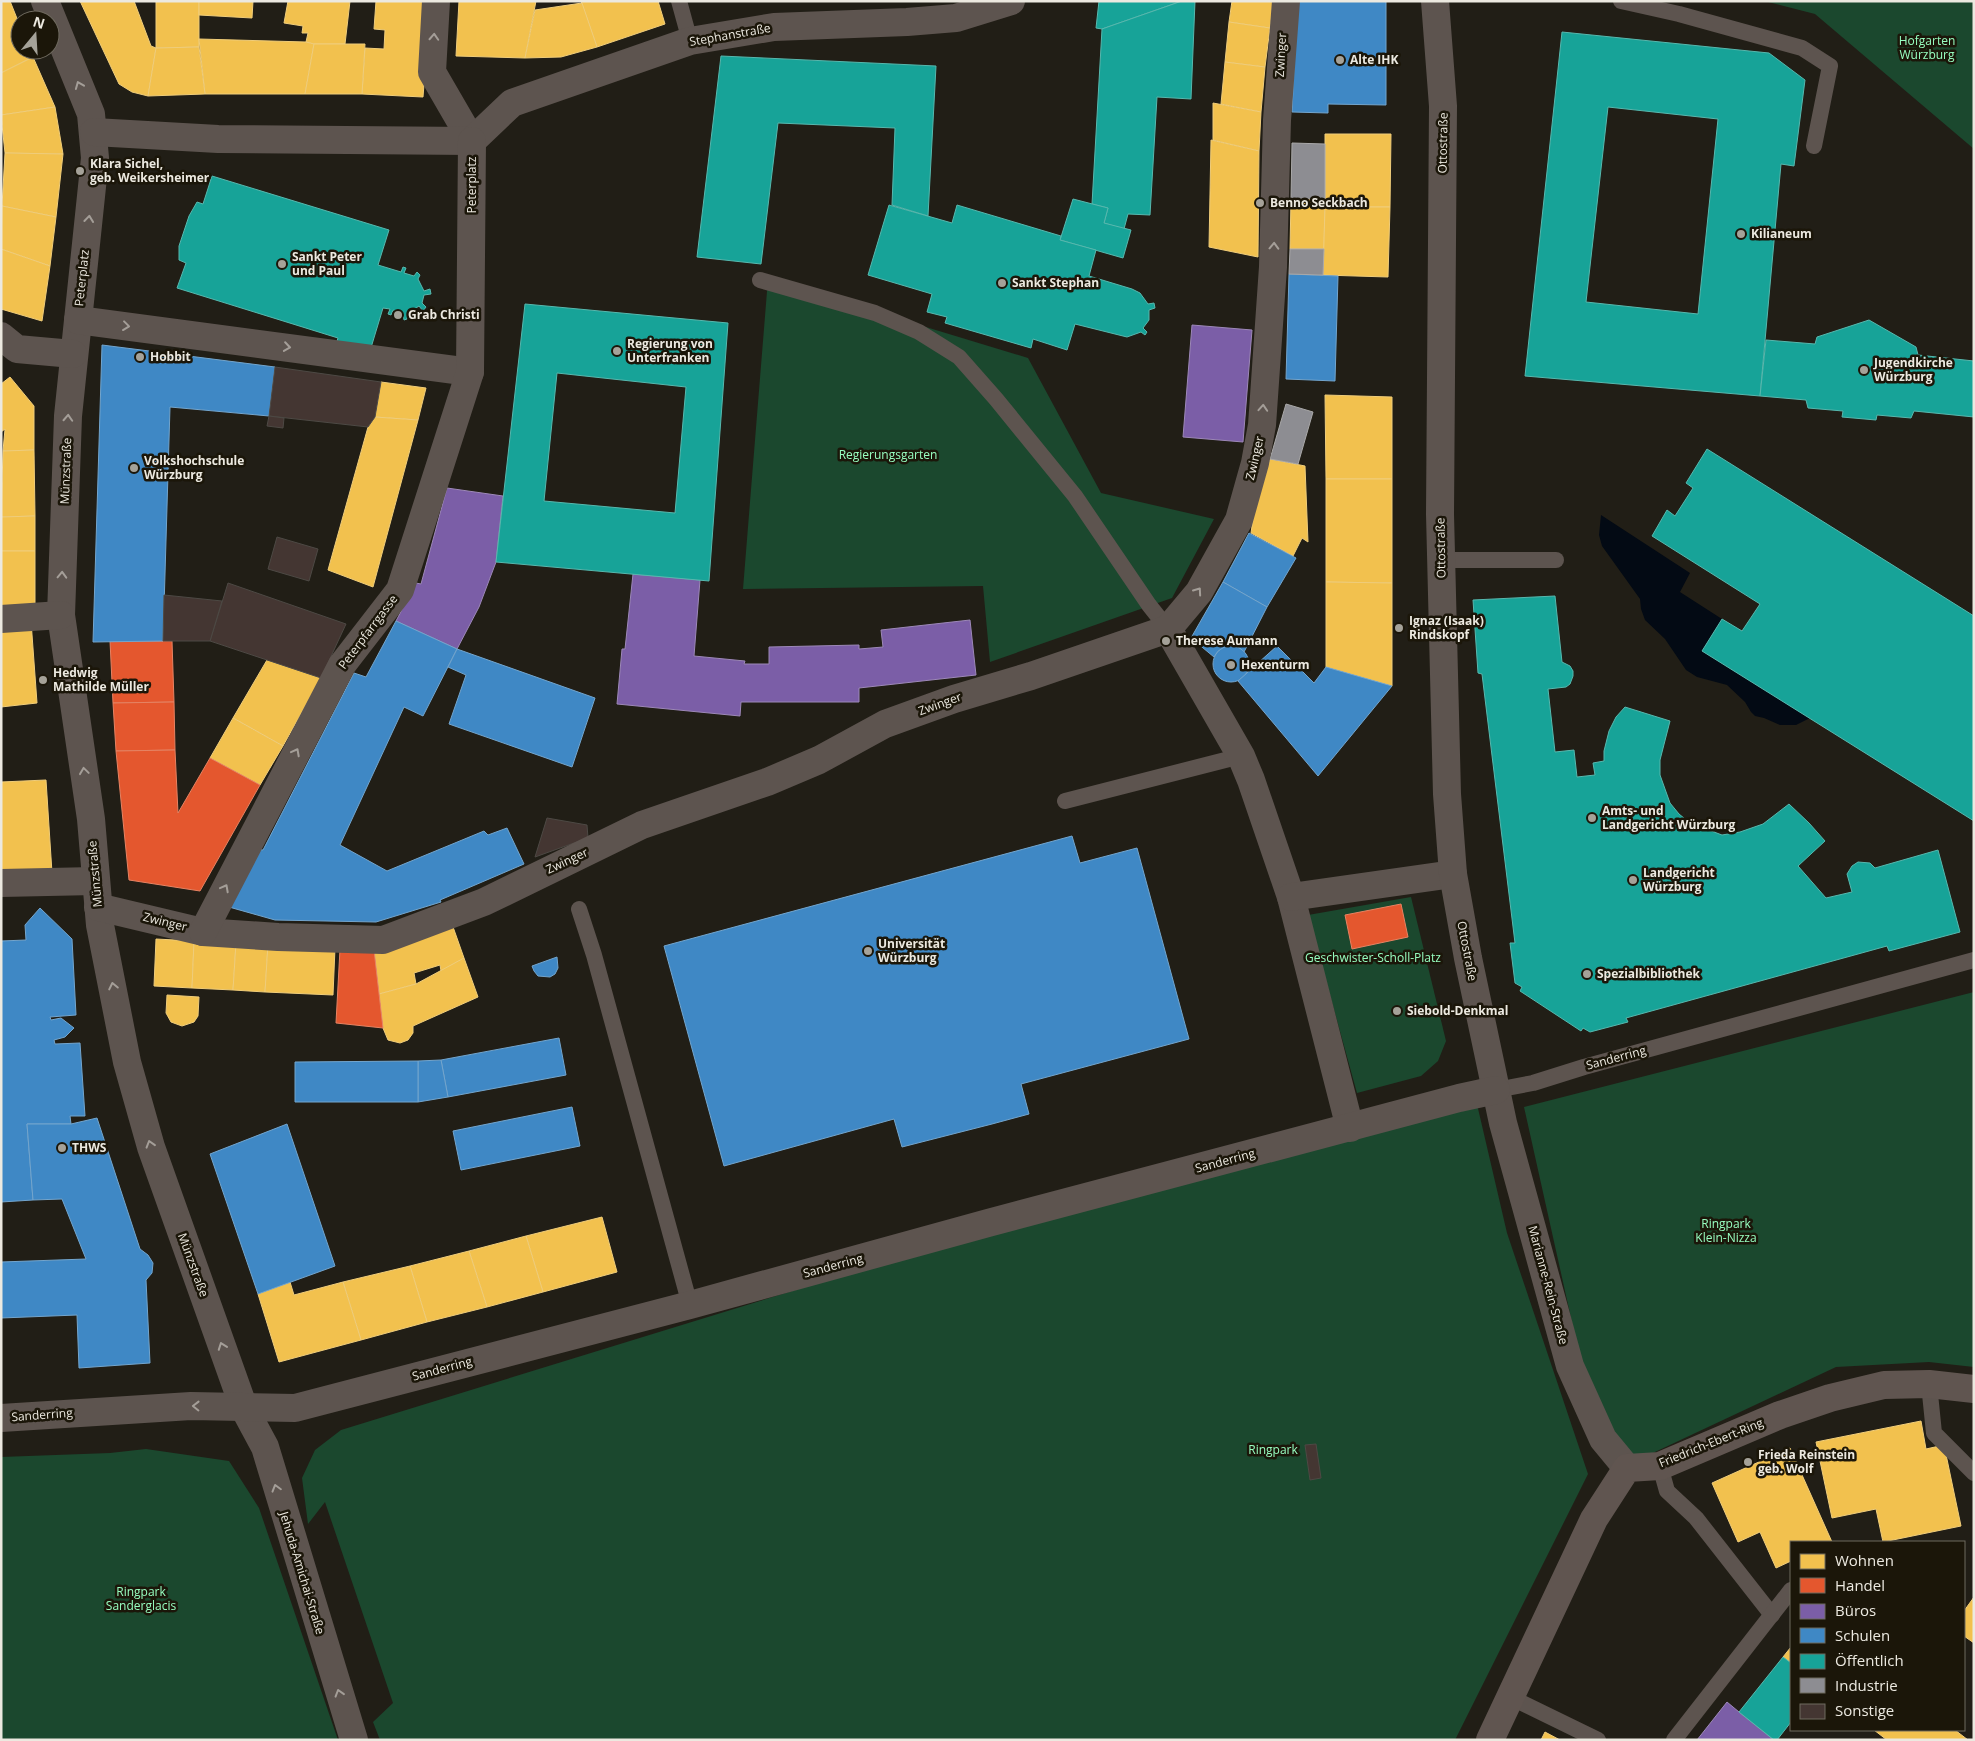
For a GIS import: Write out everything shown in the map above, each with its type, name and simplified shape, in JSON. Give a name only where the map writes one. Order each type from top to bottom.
[{"type":"main road","name":"Friedrich-Ebert-Ring","points":[[1627,1468],[1660,1466],[1780,1415],[1830,1398],[1884,1386],[1929,1384],[1974,1388]]},
{"type":"main road","points":[[1490,1740],[1594,1519],[1627,1468]]},
{"type":"street","points":[[45,1],[91,114],[94,132]]},
{"type":"street","points":[[436,1],[432,72],[472,141]]},
{"type":"street","name":"Stephanstraße","points":[[472,141],[512,103],[690,41],[774,27],[907,22],[956,18],[1011,1]]},
{"type":"street","name":"Zwinger","points":[[1,883],[97,894],[203,932],[278,938],[383,940],[484,902],[642,825],[776,779],[819,760],[885,724],[954,699],[1031,676],[1168,629],[1199,592],[1239,520],[1255,463],[1262,425],[1273,267],[1277,120],[1286,1]]},
{"type":"street","name":"Ottostraße","points":[[1435,1],[1444,106],[1441,301],[1441,560],[1447,794],[1454,874],[1468,958],[1496,1090]]},
{"type":"street","name":"Peterplatz","points":[[94,132],[218,139],[472,141],[470,372],[78,320],[95,158],[94,132]]},
{"type":"street","name":"Münzstraße","points":[[78,320],[68,416],[61,615],[91,819],[97,894],[127,1062],[150,1146],[244,1408]]},
{"type":"street","points":[[6,350],[73,354]]},
{"type":"street","name":"Peterpfarrgasse","points":[[203,932],[342,665],[400,590],[470,372]]},
{"type":"street","points":[[1,619],[61,615]]},
{"type":"street","points":[[1168,629],[1241,756],[1291,897],[1350,1128]]},
{"type":"street","points":[[1291,897],[1454,874]]},
{"type":"street","name":"Sanderring","points":[[1,1418],[191,1406],[295,1408],[1496,1090]]},
{"type":"street","name":"Marianne-Rein-Straße","points":[[1496,1090],[1503,1123],[1570,1366],[1603,1439],[1627,1468]]},
{"type":"street","name":"Jehuda-Amichai-Straße","points":[[244,1408],[265,1448],[354,1740]]},
{"type":"lane","points":[[679,1],[690,41]]},
{"type":"lane","points":[[1621,1],[1679,14],[1802,48],[1830,66],[1814,146]]},
{"type":"lane","points":[[760,280],[875,313],[919,332],[959,357],[1075,496],[1149,605],[1168,629]]},
{"type":"lane","points":[[1441,560],[1556,560]]},
{"type":"lane","points":[[1065,801],[1241,756]]},
{"type":"lane","points":[[579,909],[594,955],[690,1304]]},
{"type":"lane","name":"Sanderring","points":[[1496,1090],[1533,1083],[1584,1067],[1974,960]]},
{"type":"lane","points":[[1929,1384],[1934,1433],[1974,1474]]},
{"type":"lane","points":[[1660,1466],[1667,1491],[1696,1518],[1772,1615]]},
{"type":"lane","points":[[1674,1740],[1790,1591]]},
{"type":"lane","points":[[1510,1697],[1598,1740]]},
{"type":"green space","name":"Hofgarten Würzburg","points":[[1764,1],[1974,1],[1974,149],[1815,14]]},
{"type":"green space","name":"Regierungsgarten","points":[[768,279],[1028,358],[1101,493],[1214,519],[1172,598],[990,662],[983,586],[743,589]]},
{"type":"green space","name":"Geschwister-Scholl-Platz","points":[[1411,897],[1446,1041],[1438,1061],[1421,1076],[1357,1093],[1308,915]]},
{"type":"green space","name":"Ringpark Klein-Nizza","points":[[1974,992],[1974,1367],[1929,1362],[1836,1367],[1623,1467],[1600,1448],[1524,1107]]},
{"type":"green space","name":"Ringpark","points":[[1473,1087],[1507,1233],[1588,1474],[1455,1740],[380,1740],[373,1722],[393,1703],[325,1502],[308,1524],[302,1478],[315,1450],[341,1430],[841,1276]]},
{"type":"green space","name":"Ringpark Sanderglacis","points":[[146,1449],[229,1461],[259,1508],[338,1740],[1,1740],[1,1457],[110,1453]]},
{"type":"shaded area","points":[[1601,515],[1690,573],[1680,592],[1722,619],[1702,651],[1810,718],[1796,725],[1780,725],[1755,716],[1745,702],[1727,685],[1697,677],[1686,670],[1665,639],[1645,620],[1640,599],[1602,546],[1599,535]]},
{"type":"building: Wohnen","points":[[1,1],[10,1],[14,10],[10,10],[10,60],[27,60],[1,73]]},
{"type":"building: Wohnen","points":[[80,1],[134,1],[151,46],[156,48],[148,96],[132,92],[119,84]]},
{"type":"building: Wohnen","points":[[156,1],[199,1],[199,47],[156,48]]},
{"type":"building: Wohnen","points":[[199,1],[253,1],[252,18],[199,15]]},
{"type":"building: Wohnen","points":[[288,1],[350,1],[345,44],[314,44],[306,42],[308,33],[302,33],[303,26],[284,23]]},
{"type":"building: Wohnen","points":[[376,1],[427,1],[428,33],[423,97],[362,94],[365,48],[384,49],[385,30],[374,29]]},
{"type":"building: Wohnen","points":[[459,1],[536,1],[525,58],[456,56]]},
{"type":"building: Wohnen","points":[[581,1],[658,1],[665,24],[597,47]]},
{"type":"building: Wohnen","points":[[1232,1],[1273,1],[1270,28],[1229,22]]},
{"type":"building: Wohnen","points":[[582,3],[597,47],[561,57],[525,58],[535,10]]},
{"type":"building: Wohnen","points":[[1229,22],[1270,28],[1265,67],[1225,62]]},
{"type":"building: Wohnen","points":[[199,39],[306,42],[314,44],[305,94],[205,94]]},
{"type":"building: Wohnen","points":[[314,44],[365,44],[362,94],[305,94]]},
{"type":"building: Wohnen","points":[[199,47],[205,94],[148,96],[156,48]]},
{"type":"building: Wohnen","points":[[27,60],[34,60],[55,107],[1,115],[1,73]]},
{"type":"building: Wohnen","points":[[1225,62],[1265,67],[1261,112],[1221,104]]},
{"type":"building: Wohnen","points":[[1213,103],[1261,112],[1259,151],[1213,140]]},
{"type":"building: Wohnen","points":[[55,107],[63,154],[5,153],[1,115]]},
{"type":"building: Wohnen","points":[[1325,134],[1391,134],[1390,207],[1325,207]]},
{"type":"building: Wohnen","points":[[1211,140],[1259,151],[1258,257],[1209,247]]},
{"type":"building: Wohnen","points":[[5,153],[63,154],[56,217],[2,206]]},
{"type":"building: Wohnen","points":[[1291,199],[1325,199],[1324,249],[1290,249]]},
{"type":"building: Wohnen","points":[[2,206],[56,217],[50,266],[1,249]]},
{"type":"building: Wohnen","points":[[1325,207],[1390,207],[1388,277],[1323,275]]},
{"type":"building: Wohnen","points":[[1,249],[50,266],[42,321],[1,309]]},
{"type":"building: Wohnen","points":[[10,377],[34,406],[34,450],[3,451],[5,429],[1,432],[1,384]]},
{"type":"building: Wohnen","points":[[381,382],[426,388],[418,420],[375,417]]},
{"type":"building: Wohnen","points":[[1325,395],[1392,397],[1392,479],[1326,479]]},
{"type":"building: Wohnen","points":[[375,417],[418,420],[373,587],[328,570],[368,427]]},
{"type":"building: Wohnen","points":[[34,450],[35,516],[1,517],[3,451]]},
{"type":"building: Wohnen","points":[[1270,459],[1305,466],[1308,542],[1302,538],[1293,556],[1251,533],[1254,513]]},
{"type":"building: Wohnen","points":[[1326,479],[1392,479],[1392,583],[1326,582]]},
{"type":"building: Wohnen","points":[[35,516],[35,551],[1,551],[1,517]]},
{"type":"building: Wohnen","points":[[1,551],[35,551],[35,607],[1,609]]},
{"type":"building: Wohnen","points":[[1326,582],[1392,583],[1392,686],[1326,667]]},
{"type":"building: Wohnen","points":[[31,621],[37,703],[1,707],[1,623]]},
{"type":"building: Wohnen","points":[[267,660],[321,678],[283,746],[233,718]]},
{"type":"building: Wohnen","points":[[233,718],[283,746],[260,785],[210,758]]},
{"type":"building: Wohnen","points":[[46,780],[52,873],[1,874],[1,782]]},
{"type":"building: Wohnen","points":[[452,924],[464,958],[441,971],[440,965],[414,973],[416,984],[379,994],[374,950]]},
{"type":"building: Wohnen","points":[[156,939],[194,941],[192,988],[154,986]]},
{"type":"building: Wohnen","points":[[194,941],[236,943],[233,990],[192,988]]},
{"type":"building: Wohnen","points":[[236,943],[268,944],[265,992],[233,990]]},
{"type":"building: Wohnen","points":[[268,944],[335,948],[333,995],[265,992]]},
{"type":"building: Wohnen","points":[[464,958],[478,997],[413,1026],[413,1033],[408,1040],[400,1043],[388,1040],[383,1028],[379,994],[416,984]]},
{"type":"building: Wohnen","points":[[167,995],[199,997],[198,1016],[194,1022],[182,1026],[171,1022],[166,1013]]},
{"type":"building: Wohnen","points":[[602,1217],[617,1272],[543,1292],[526,1236]]},
{"type":"building: Wohnen","points":[[526,1236],[543,1292],[487,1307],[469,1251]]},
{"type":"building: Wohnen","points":[[469,1251],[487,1307],[427,1322],[410,1266]]},
{"type":"building: Wohnen","points":[[410,1266],[427,1322],[361,1340],[343,1282]]},
{"type":"building: Wohnen","points":[[290,1282],[294,1295],[343,1282],[361,1340],[279,1362],[258,1294]]},
{"type":"building: Wohnen","points":[[1921,1421],[1926,1449],[1944,1445],[1961,1526],[1883,1541],[1876,1509],[1832,1518],[1816,1442]]},
{"type":"building: Wohnen","points":[[1790,1448],[1832,1541],[1790,1541],[1790,1561],[1776,1568],[1760,1532],[1738,1542],[1712,1483]]},
{"type":"building: Wohnen","points":[[1974,1597],[1974,1643],[1965,1637],[1965,1610]]},
{"type":"building: Wohnen","points":[[1790,1648],[1790,1662],[1783,1657]]},
{"type":"building: Wohnen","points":[[1875,1731],[1956,1731],[1968,1740],[1887,1740]]},
{"type":"building: Wohnen","points":[[1545,1732],[1560,1740],[1541,1740]]},
{"type":"building: Handel","points":[[110,641],[172,641],[174,702],[113,703]]},
{"type":"building: Handel","points":[[174,702],[175,750],[116,751],[113,703]]},
{"type":"building: Handel","points":[[175,750],[178,813],[210,758],[260,785],[200,891],[129,880],[116,751]]},
{"type":"building: Handel","points":[[1401,904],[1408,937],[1352,949],[1345,915]]},
{"type":"building: Handel","points":[[340,949],[374,950],[383,1028],[336,1023]]},
{"type":"building: Büros","points":[[1192,325],[1252,330],[1243,442],[1183,437]]},
{"type":"building: Büros","points":[[447,488],[503,496],[496,562],[479,607],[457,649],[396,621],[416,583],[421,584]]},
{"type":"building: Büros","points":[[633,574],[700,580],[694,656],[745,661],[744,664],[769,664],[769,647],[859,645],[859,649],[883,647],[881,630],[970,620],[976,675],[859,688],[859,702],[741,702],[740,716],[617,704],[622,649],[625,649]]},
{"type":"building: Büros","points":[[1727,1702],[1739,1712],[1774,1740],[1697,1740]]},
{"type":"building: Schulen","name":"Alte IHK","points":[[1297,1],[1386,1],[1386,105],[1328,104],[1328,113],[1292,112]]},
{"type":"building: Schulen","points":[[1289,274],[1338,276],[1335,381],[1286,379]]},
{"type":"building: Schulen","points":[[102,345],[275,367],[269,416],[170,407],[163,641],[93,642]]},
{"type":"building: Schulen","points":[[1249,533],[1296,558],[1267,607],[1223,582]]},
{"type":"building: Schulen","points":[[1223,582],[1267,607],[1244,652],[1240,648],[1228,646],[1218,651],[1214,657],[1191,638]]},
{"type":"building: Schulen","points":[[396,621],[457,649],[423,716],[404,707],[340,845],[387,871],[484,831],[488,835],[507,828],[524,864],[440,900],[441,902],[376,922],[275,920],[229,907],[256,849],[263,850],[354,673],[366,677]]},
{"type":"building: Schulen","name":"Hexenturm","points":[[1231,646],[1238,647],[1244,651],[1248,657],[1248,671],[1244,677],[1238,681],[1231,682],[1224,681],[1218,677],[1214,671],[1213,664],[1214,657],[1218,651],[1224,647]]},
{"type":"building: Schulen","points":[[1277,646],[1314,683],[1326,667],[1392,686],[1318,776],[1238,681]]},
{"type":"building: Schulen","points":[[457,649],[595,698],[572,767],[449,724],[466,675],[448,667]]},
{"type":"building: Schulen","points":[[1072,836],[1080,863],[1137,848],[1189,1039],[1021,1084],[1029,1114],[902,1147],[894,1119],[724,1166],[664,946]]},
{"type":"building: Schulen","name":"THWS","points":[[40,908],[72,939],[76,1015],[50,1017],[51,1020],[61,1018],[74,1028],[65,1037],[54,1040],[55,1044],[80,1043],[85,1116],[70,1116],[71,1124],[27,1124],[33,1200],[1,1202],[1,941],[26,940],[25,925]]},
{"type":"building: Schulen","points":[[557,957],[558,968],[555,974],[550,977],[538,976],[534,971],[532,966]]},
{"type":"building: Schulen","points":[[559,1038],[566,1075],[448,1097],[441,1060]]},
{"type":"building: Schulen","points":[[441,1060],[448,1097],[418,1102],[418,1061]]},
{"type":"building: Schulen","points":[[418,1061],[418,1102],[295,1102],[295,1062]]},
{"type":"building: Schulen","points":[[572,1107],[580,1146],[461,1170],[453,1131]]},
{"type":"building: Schulen","points":[[97,1118],[140,1249],[148,1255],[153,1263],[152,1273],[146,1280],[150,1363],[79,1368],[77,1315],[1,1318],[1,1262],[86,1259],[62,1199],[33,1200],[27,1124],[71,1124]]},
{"type":"building: Schulen","points":[[287,1124],[335,1266],[258,1294],[210,1154]]},
{"type":"building: Öffentlich","points":[[1099,1],[1182,1],[1102,29],[1096,28]]},
{"type":"building: Öffentlich","points":[[1182,1],[1195,1],[1191,99],[1157,97],[1150,215],[1128,214],[1124,229],[1104,223],[1108,208],[1092,204],[1102,29]]},
{"type":"building: Öffentlich","name":"Kilianeum","points":[[1562,32],[1769,53],[1805,80],[1794,166],[1781,164],[1760,396],[1525,376]],"holes":[[[1608,107],[1718,119],[1698,314],[1586,302]]]},
{"type":"building: Öffentlich","points":[[721,56],[936,66],[928,216],[892,205],[895,128],[778,123],[761,264],[697,257]]},
{"type":"building: Öffentlich","name":"Sankt Peter und Paul","points":[[212,176],[389,230],[378,265],[401,272],[403,267],[406,268],[404,273],[414,276],[417,272],[420,275],[418,279],[424,291],[430,289],[431,294],[424,295],[422,303],[426,307],[423,311],[419,306],[407,314],[407,319],[404,320],[403,314],[393,310],[391,315],[388,314],[390,309],[383,308],[370,351],[337,341],[338,338],[177,288],[186,263],[179,260],[179,246],[189,216],[197,202],[203,204]]},
{"type":"building: Öffentlich","points":[[1073,199],[1108,208],[1104,223],[1131,230],[1123,258],[1060,240]]},
{"type":"building: Öffentlich","name":"Sankt Stephan","points":[[889,205],[952,223],[957,205],[1061,236],[1060,240],[1096,250],[1089,276],[1132,289],[1140,293],[1148,304],[1154,303],[1155,308],[1149,310],[1149,320],[1143,328],[1147,332],[1145,335],[1141,332],[1127,337],[1075,324],[1067,350],[1033,339],[1031,348],[945,323],[947,317],[927,312],[932,294],[868,275]]},
{"type":"building: Öffentlich","points":[[525,304],[728,323],[709,581],[496,562]],"holes":[[[557,373],[686,387],[675,513],[544,501]]]},
{"type":"building: Öffentlich","points":[[1869,320],[1916,347],[1918,355],[1974,361],[1974,417],[1914,411],[1911,418],[1877,415],[1876,420],[1842,417],[1843,411],[1808,408],[1806,400],[1760,396],[1766,340],[1815,344],[1817,337]]},
{"type":"building: Öffentlich","points":[[1707,449],[1974,616],[1974,821],[1702,651],[1722,619],[1742,631],[1760,604],[1652,536],[1667,510],[1675,516],[1693,488],[1686,483]]},
{"type":"building: Öffentlich","name":"Amts- und Landgericht Würzburg","points":[[1555,596],[1562,662],[1570,666],[1573,676],[1570,684],[1566,687],[1548,689],[1555,752],[1574,750],[1577,777],[1595,775],[1593,763],[1604,761],[1604,751],[1609,731],[1616,717],[1625,707],[1670,721],[1660,760],[1660,775],[1670,803],[1690,823],[1722,835],[1740,832],[1763,824],[1789,804],[1825,841],[1798,866],[1826,898],[1852,892],[1847,874],[1852,866],[1858,862],[1870,863],[1875,868],[1938,850],[1960,932],[1889,951],[1887,946],[1626,1018],[1628,1022],[1590,1032],[1583,1028],[1581,1031],[1520,991],[1522,987],[1515,983],[1510,943],[1515,943],[1482,674],[1478,673],[1473,600]]},
{"type":"building: Öffentlich","points":[[1783,1657],[1790,1662],[1790,1723],[1777,1740],[1774,1740],[1739,1712]]},
{"type":"building: Industrie","points":[[1292,143],[1325,144],[1325,199],[1291,199]]},
{"type":"building: Industrie","points":[[1290,249],[1324,249],[1323,275],[1289,274]]},
{"type":"building: Industrie","points":[[1286,404],[1313,412],[1298,464],[1270,459]]},
{"type":"building: Sonstige","points":[[275,367],[381,382],[375,417],[368,427],[269,416]]},
{"type":"building: Sonstige","points":[[269,416],[284,418],[283,428],[267,426]]},
{"type":"building: Sonstige","points":[[277,537],[318,549],[309,581],[268,569]]},
{"type":"building: Sonstige","points":[[228,583],[346,624],[321,678],[210,641]]},
{"type":"building: Sonstige","points":[[164,595],[222,601],[210,641],[163,641]]},
{"type":"building: Sonstige","points":[[547,818],[587,825],[588,838],[535,857]]},
{"type":"building: Sonstige","points":[[1316,1444],[1321,1478],[1310,1480],[1305,1445]]},
{"type":"place","name":"Alte IHK","points":[[1340,60]]},
{"type":"place","name":"Klara Sichel, geb. Weikersheimer","points":[[80,171]]},
{"type":"place","name":"Benno Seckbach","points":[[1260,203]]},
{"type":"place","name":"Kilianeum","points":[[1741,234]]},
{"type":"place","name":"Sankt Peter und Paul","points":[[282,264]]},
{"type":"place","name":"Sankt Stephan","points":[[1002,283]]},
{"type":"place","name":"Grab Christi","points":[[398,315]]},
{"type":"place","name":"Regierung von Unterfranken","points":[[617,351]]},
{"type":"place","name":"Hobbit","points":[[140,357]]},
{"type":"place","name":"Jugendkirche Würzburg","points":[[1864,370]]},
{"type":"place","name":"Volkshochschule Würzburg","points":[[134,468]]},
{"type":"place","name":"Ignaz (Isaak) Rindskopf","points":[[1399,628]]},
{"type":"place","name":"Therese Aumann","points":[[1166,641]]},
{"type":"place","name":"Hexenturm","points":[[1231,665]]},
{"type":"place","name":"Hedwig Mathilde Müller","points":[[43,680]]},
{"type":"place","name":"Amts- und Landgericht Würzburg","points":[[1592,818]]},
{"type":"place","name":"Landgericht Würzburg","points":[[1633,880]]},
{"type":"place","name":"Universität Würzburg","points":[[868,951]]},
{"type":"place","name":"Spezialbibliothek","points":[[1587,974]]},
{"type":"place","name":"Siebold-Denkmal","points":[[1397,1011]]},
{"type":"place","name":"THWS","points":[[62,1148]]},
{"type":"place","name":"Frieda Reinstein geb. Wolf","points":[[1748,1462]]}]
